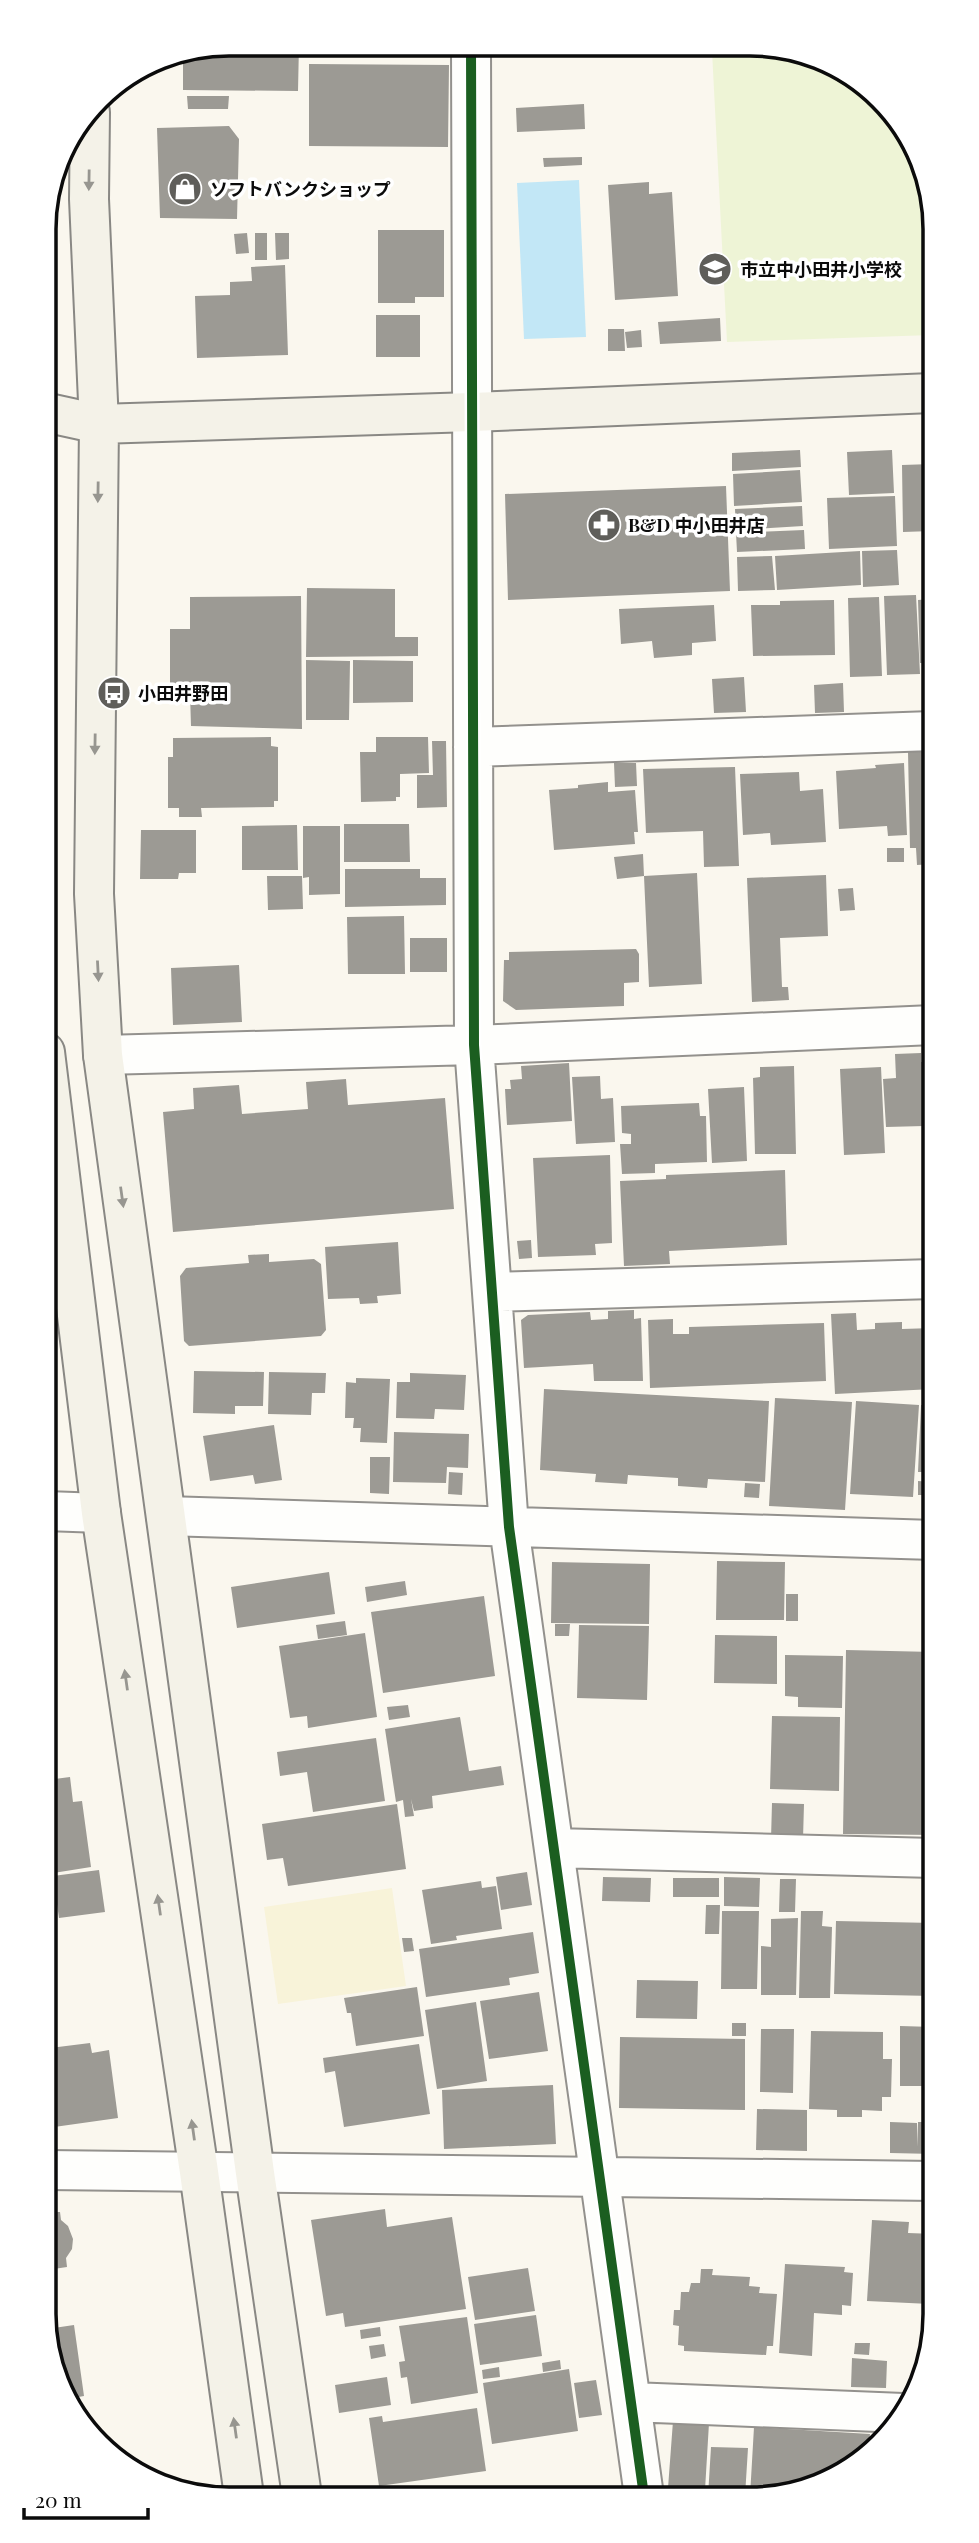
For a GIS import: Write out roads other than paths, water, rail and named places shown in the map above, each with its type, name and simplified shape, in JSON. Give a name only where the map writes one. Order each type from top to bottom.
[{"type":"street","points":[[471,56],[474,1045],[509,1527],[643,2487]]},
{"type":"street","points":[[90,127],[89,199],[99,424],[94,894],[103,1055],[255,2173],[301,2487]]},
{"type":"street","points":[[56,415],[99,424],[923,393]]},
{"type":"street","points":[[473,747],[923,731]]},
{"type":"street","points":[[103,1055],[474,1045],[923,1025]]},
{"type":"street","points":[[56,1136],[101,1513],[243,2487]]},
{"type":"street","points":[[492,1292],[923,1279]]},
{"type":"street","points":[[56,1511],[101,1513]]},
{"type":"street","points":[[166,1516],[923,1540]]},
{"type":"street","points":[[554,1848],[923,1858]]},
{"type":"street","points":[[56,2170],[923,2181]]},
{"type":"street","points":[[631,2402],[892,2413]]},
{"type":"water","points":[[579,180],[586,337],[524,339],[517,183]]},
{"type":"place","name":"ソフトバンクショップ","points":[[185,189]]},
{"type":"place","name":"市立中小田井小学校","points":[[715,269]]},
{"type":"place","name":"B&D 中小田井店","points":[[604,525]]},
{"type":"place","name":"小田井野田","points":[[114,693]]}]
